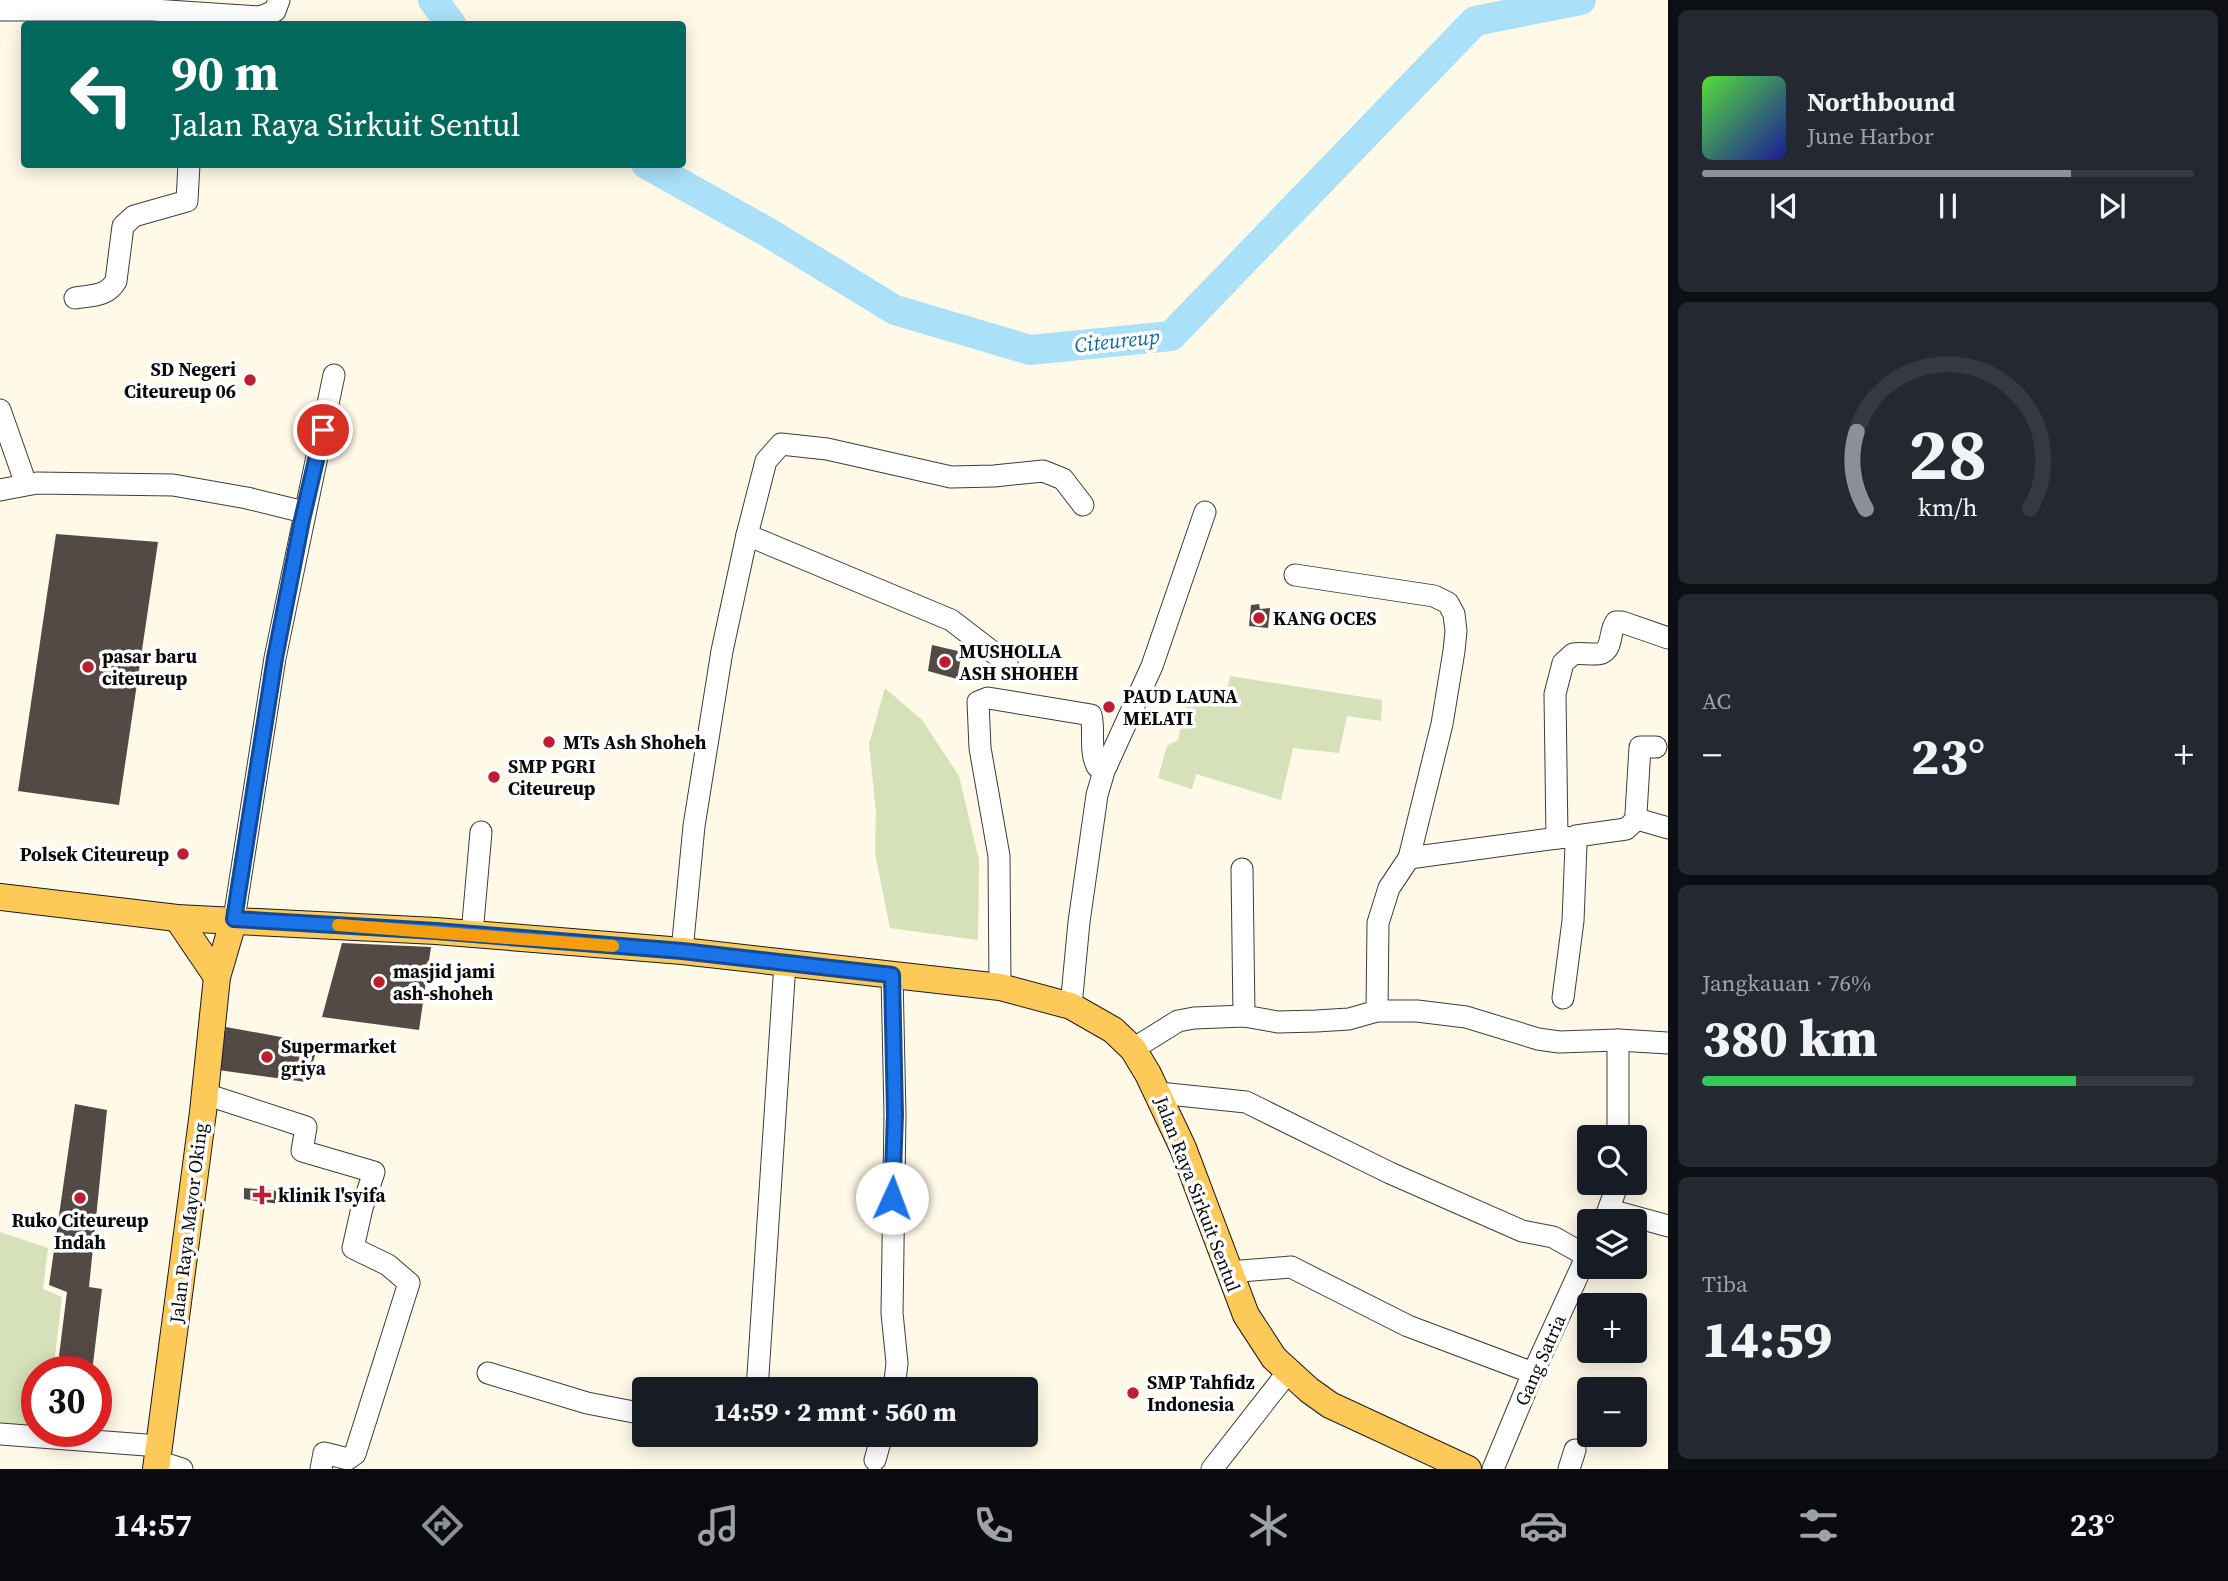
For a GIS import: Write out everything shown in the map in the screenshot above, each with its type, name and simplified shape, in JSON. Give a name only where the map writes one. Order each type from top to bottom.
[{"type":"main road","name":"Jalan Raya Sirkuit Sentul","points":[[0,897],[177,918],[472,934],[682,951],[1000,987],[1071,1006],[1113,1030],[1133,1049],[1159,1093],[1183,1148],[1228,1272],[1262,1342],[1309,1391],[1354,1418],[1468,1469]]},
{"type":"main road","points":[[177,918],[217,977]]},
{"type":"main road","name":"Jalan Raya Mayor Oking","points":[[163,1461],[217,977],[234,919]]},
{"type":"street","points":[[0,10],[152,17],[260,16],[275,11],[279,0]]},
{"type":"street","points":[[75,298],[105,293],[112,289],[116,281],[123,226],[134,216],[187,201],[189,168]]},
{"type":"street","points":[[234,919],[275,658],[334,375]]},
{"type":"street","points":[[0,410],[26,484]]},
{"type":"street","points":[[682,951],[694,826],[707,736],[747,535],[766,461],[782,444],[827,449],[951,477],[1043,471],[1063,479],[1083,505]]},
{"type":"street","points":[[0,489],[26,484],[173,485],[247,498],[303,516]]},
{"type":"street","points":[[0,497],[34,492],[170,494],[303,516]]},
{"type":"street","points":[[1071,1006],[1079,922],[1095,808],[1107,765],[1152,666],[1205,512]]},
{"type":"street","points":[[747,535],[951,620],[1007,663]]},
{"type":"street","points":[[1295,575],[1434,596],[1448,603],[1454,614],[1455,641],[1442,723],[1409,858],[1389,888],[1380,914],[1377,1011]]},
{"type":"street","points":[[1564,839],[1555,694],[1563,663],[1573,654],[1596,654],[1605,651],[1616,622],[1668,638]]},
{"type":"street","points":[[1000,987],[999,856],[980,748],[978,702],[988,698],[1091,715],[1093,757],[1097,766],[1107,765]]},
{"type":"street","points":[[1409,858],[1626,829],[1637,818],[1640,747],[1656,747]]},
{"type":"street","points":[[1637,818],[1668,828]]},
{"type":"street","points":[[472,934],[481,832]]},
{"type":"street","points":[[1563,998],[1573,921],[1576,845],[1564,839]]},
{"type":"street","points":[[1242,869],[1244,1016]]},
{"type":"street","points":[[758,1377],[785,963]]},
{"type":"street","points":[[892,975],[895,1115],[892,1312],[897,1363],[895,1377]]},
{"type":"street","points":[[1133,1049],[1178,1021],[1194,1018],[1244,1016],[1278,1022],[1315,1021],[1349,1019],[1377,1011],[1417,1011],[1466,1017],[1538,1039],[1559,1042],[1618,1040],[1668,1043]]},
{"type":"street","points":[[1618,1040],[1618,1125]]},
{"type":"street","points":[[1159,1093],[1246,1102],[1390,1172],[1522,1231],[1553,1237],[1577,1249]]},
{"type":"street","points":[[205,1094],[306,1127],[302,1151],[374,1172],[353,1248],[388,1265],[409,1283],[355,1454],[348,1459],[324,1453],[321,1469]]},
{"type":"street","points":[[1647,1223],[1668,1226]]},
{"type":"street","points":[[1228,1272],[1290,1267],[1408,1326],[1533,1373]]},
{"type":"street","name":"Gang Satria","points":[[1493,1469],[1577,1278]]},
{"type":"street","points":[[1212,1469],[1288,1372]]},
{"type":"street","points":[[488,1373],[587,1403],[632,1412]]},
{"type":"street","points":[[0,1434],[163,1461]]},
{"type":"street","points":[[875,1460],[879,1447]]},
{"type":"green space","points":[[1230,676],[1382,700],[1381,721],[1347,716],[1339,753],[1293,748],[1281,800],[1196,774],[1192,789],[1158,778],[1167,746],[1178,740],[1188,697],[1225,703]]},
{"type":"green space","points":[[885,688],[922,720],[959,776],[979,860],[978,940],[890,928],[875,853],[876,812],[869,744]]},
{"type":"green space","points":[[0,1232],[48,1248],[43,1289],[62,1297],[55,1356],[21,1356],[21,1427],[0,1426]]},
{"type":"building","name":"pasar baru citeureup","points":[[56,534],[158,542],[119,805],[18,791]]},
{"type":"building","name":"KANG OCES","points":[[1259,604],[1260,609],[1270,608],[1268,628],[1249,626],[1251,605]]},
{"type":"building","name":"MUSHOLLA ASH SHOHEH","points":[[932,645],[962,652],[957,679],[928,671]]},
{"type":"building","name":"masjid jami ash-shoheh","points":[[342,943],[431,947],[419,1030],[322,1017]]},
{"type":"building","name":"Supermarket griya","points":[[226,1027],[319,1044],[306,1082],[218,1070]]},
{"type":"building","name":"Ruko Citeureup Indah","points":[[75,1104],[107,1110],[89,1287],[102,1289],[94,1356],[59,1356],[67,1292],[49,1285]]},
{"type":"building","name":"klinik l'syifa","points":[[244,1188],[280,1191],[279,1204],[244,1199]]},
{"type":"waterway","name":"Citeureup","points":[[433,0],[449,21]]},
{"type":"waterway","name":"Citeureup","points":[[653,168],[769,233],[895,310],[1030,350],[1171,336],[1475,21],[1581,0]]},
{"type":"slow traffic","points":[[338,925],[613,946]]},
{"type":"place","name":"SD Negeri Citeureup 06","points":[[250,380]]},
{"type":"place","name":"KANG OCES","points":[[1259,618]]},
{"type":"place","name":"MUSHOLLA ASH SHOHEH","points":[[945,662]]},
{"type":"place","name":"pasar baru citeureup","points":[[88,667]]},
{"type":"place","name":"PAUD LAUNA MELATI","points":[[1109,707]]},
{"type":"place","name":"MTs Ash Shoheh","points":[[549,742]]},
{"type":"place","name":"SMP PGRI Citeureup","points":[[494,777]]},
{"type":"place","name":"Polsek Citeureup","points":[[183,854]]},
{"type":"place","name":"masjid jami ash-shoheh","points":[[379,982]]},
{"type":"place","name":"Supermarket griya","points":[[267,1057]]},
{"type":"place","name":"klinik l'syifa","points":[[262,1195]]},
{"type":"place","name":"Ruko Citeureup Indah","points":[[80,1198]]},
{"type":"place","name":"SMP Tahfidz Indonesia","points":[[1133,1393]]},
{"type":"route","points":[[323,430],[275,658],[234,919],[436,931],[682,951],[892,975],[895,1115],[892,1198]]}]
